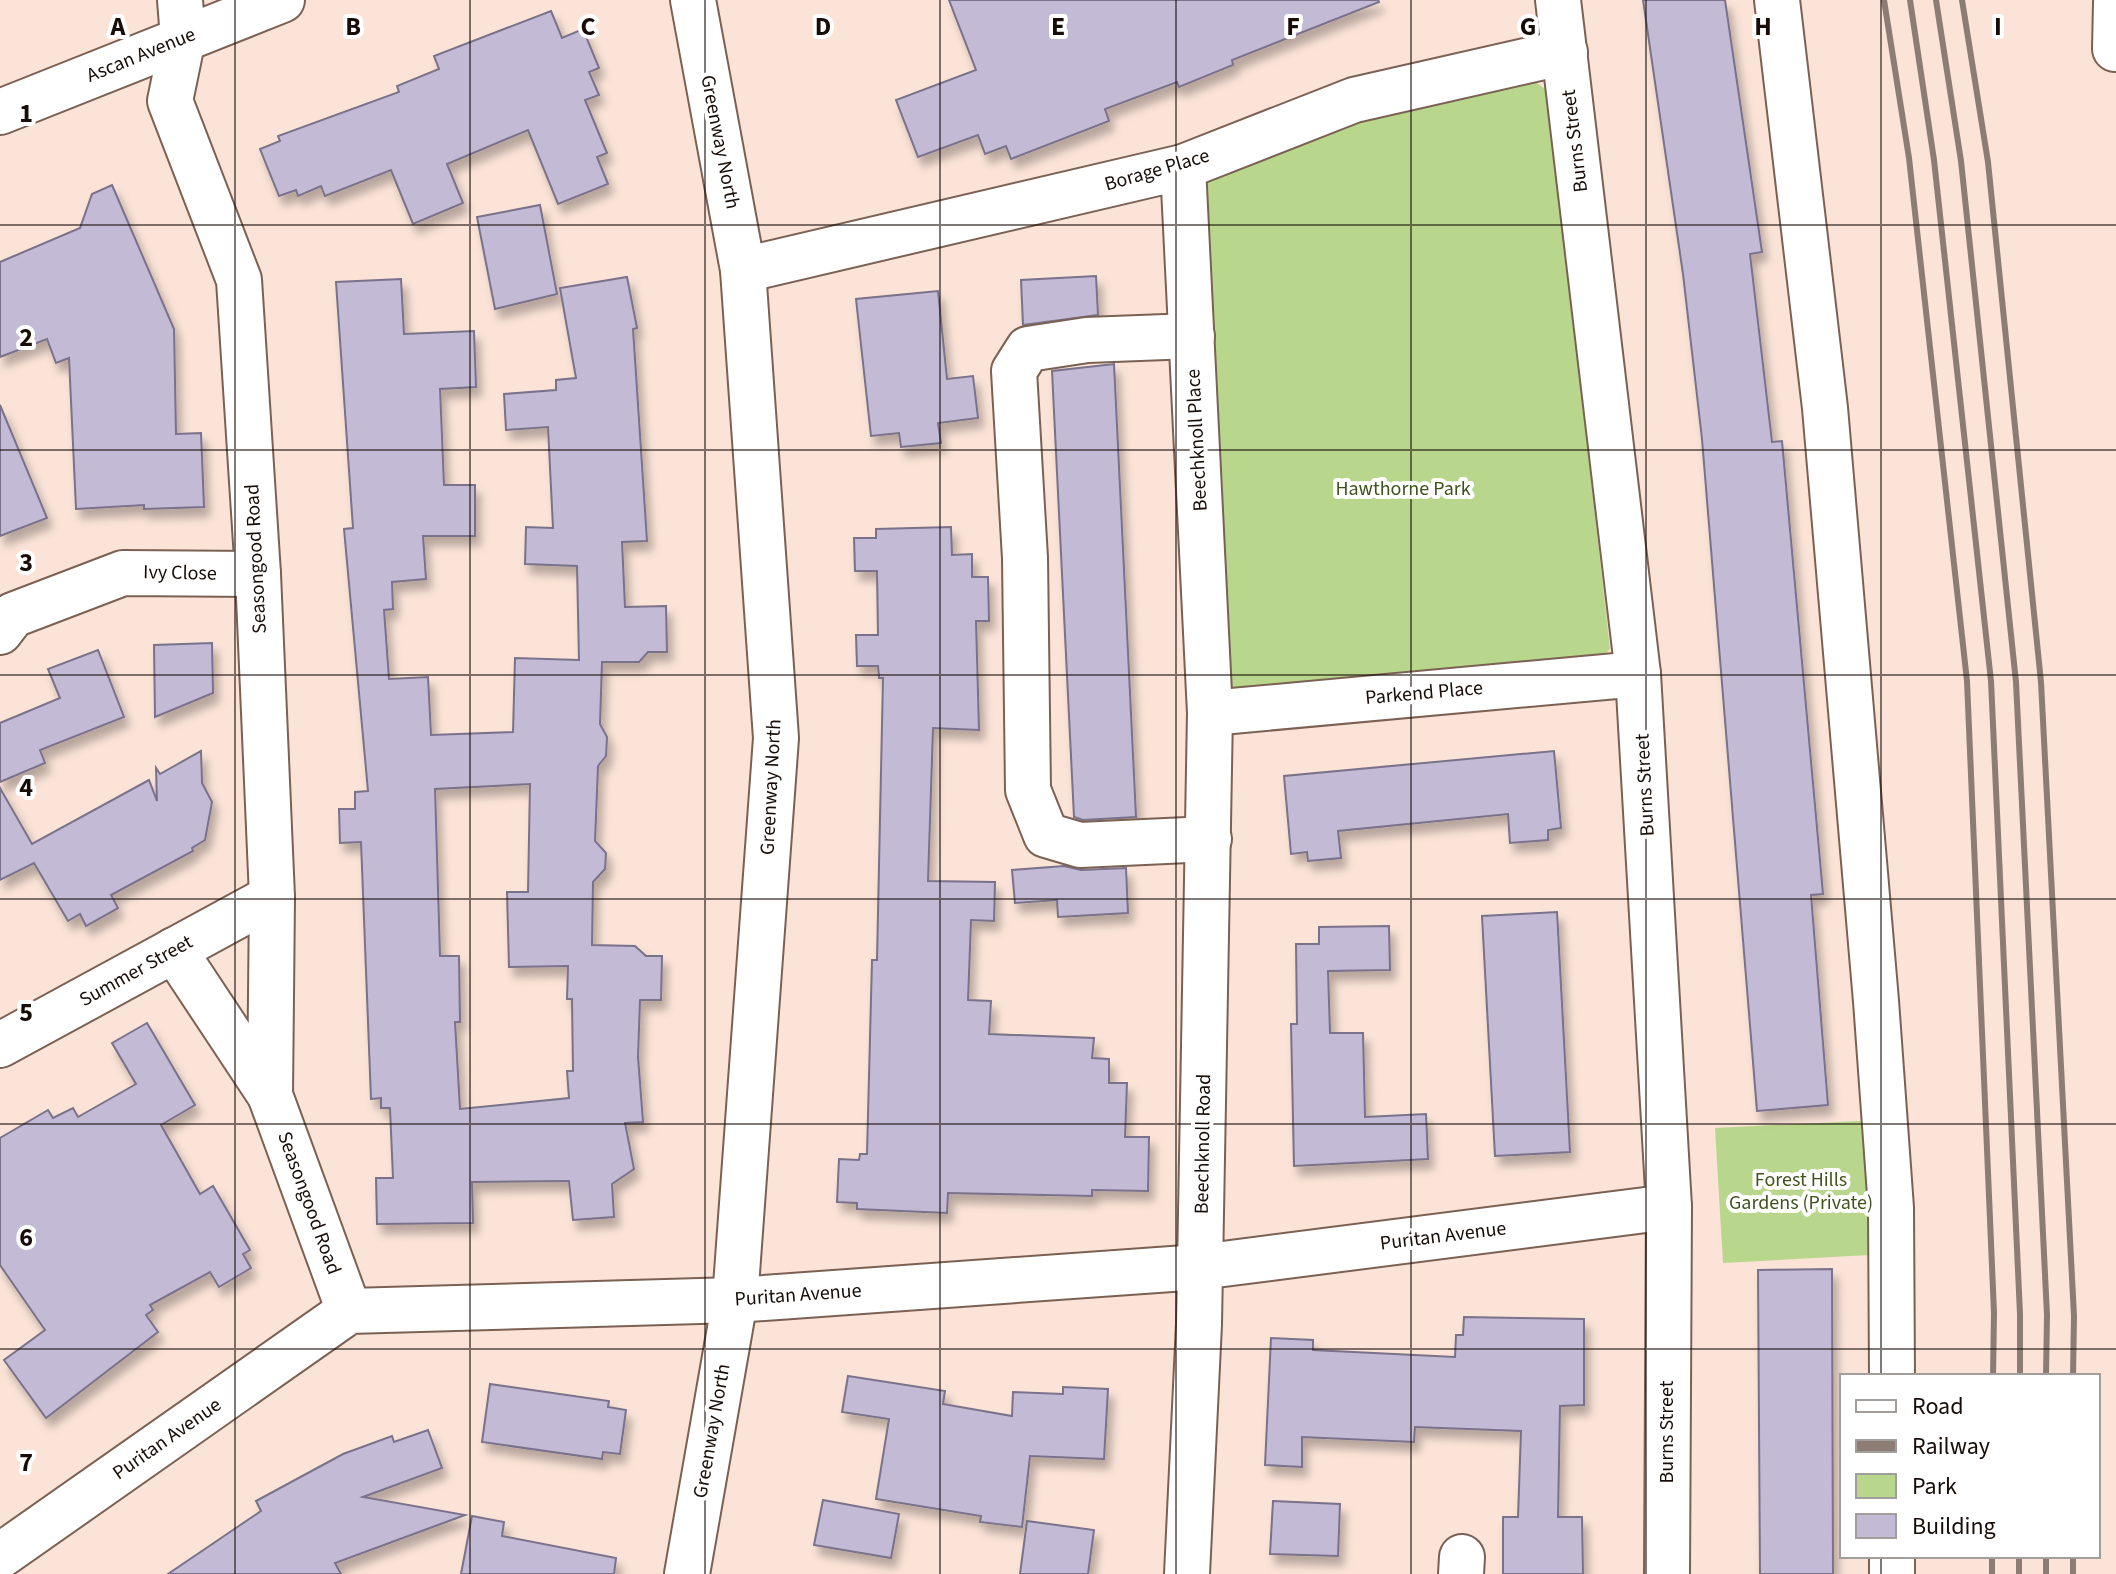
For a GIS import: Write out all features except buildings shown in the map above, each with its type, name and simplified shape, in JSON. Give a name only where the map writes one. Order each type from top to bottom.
[{"type":"street","name":"Ascan Avenue","points":[[0,112],[182,19],[282,0]]},
{"type":"street","name":"Greenway North","points":[[687,1574],[735,1300],[776,738],[743,270],[693,0]]},
{"type":"street","name":"Burns Street","points":[[1558,0],[1638,674],[1669,1207],[1667,1574]]},
{"type":"street","points":[[1777,0],[1825,408],[1875,985],[1891,1208],[1892,1374]]},
{"type":"street","points":[[2115,49],[2116,3]]},
{"type":"street","name":"Seasongood Road","points":[[182,19],[170,101],[239,280],[258,574],[272,897],[270,1095]]},
{"type":"street","name":"Borage Place","points":[[743,270],[1183,167],[1354,100],[1565,52]]},
{"type":"street","name":"Beechknoll Place","points":[[1183,167],[1210,713]]},
{"type":"street","points":[[1192,336],[1087,340],[1028,349],[1014,371],[1025,558],[1028,790],[1046,835],[1080,845],[1209,839]]},
{"type":"street","name":"Ivy Close","points":[[4,619],[123,573],[258,574]]},
{"type":"street","name":"Parkend Place","points":[[1210,713],[1638,674]]},
{"type":"street","name":"Beechknoll Road","points":[[1187,1574],[1200,1267],[1210,713]]},
{"type":"street","name":"Summer Street","points":[[0,1045],[272,897]]},
{"type":"street","name":"Seasongood Road","points":[[174,950],[270,1095],[349,1311]]},
{"type":"street","name":"Puritan Avenue","points":[[12,1559],[349,1311],[735,1300],[1200,1267],[1669,1207]]},
{"type":"green space","name":"Hawthorne Park","points":[[1533,80],[1548,91],[1610,649],[1601,659],[1234,689],[1227,684],[1200,177],[1294,135]]},
{"type":"green space","name":"Forest Hills Gardens (Private)","points":[[1880,1120],[1888,1254],[1723,1263],[1715,1128]]},
{"type":"railway","points":[[1884,0],[1909,158],[1967,681],[1994,1313],[1993,1374]]},
{"type":"railway","points":[[1910,0],[1934,160],[1991,681],[2020,1314],[2020,1374]]},
{"type":"railway","points":[[1936,0],[1961,161],[2016,682],[2047,1315],[2046,1374]]},
{"type":"railway","points":[[1962,0],[1988,162],[2041,682],[2074,1316],[2073,1374]]},
{"type":"railway","points":[[1992,1558],[1992,1574]]},
{"type":"railway","points":[[2019,1558],[2019,1574]]},
{"type":"railway","points":[[2046,1558],[2046,1574]]},
{"type":"railway","points":[[2073,1558],[2073,1574]]}]
